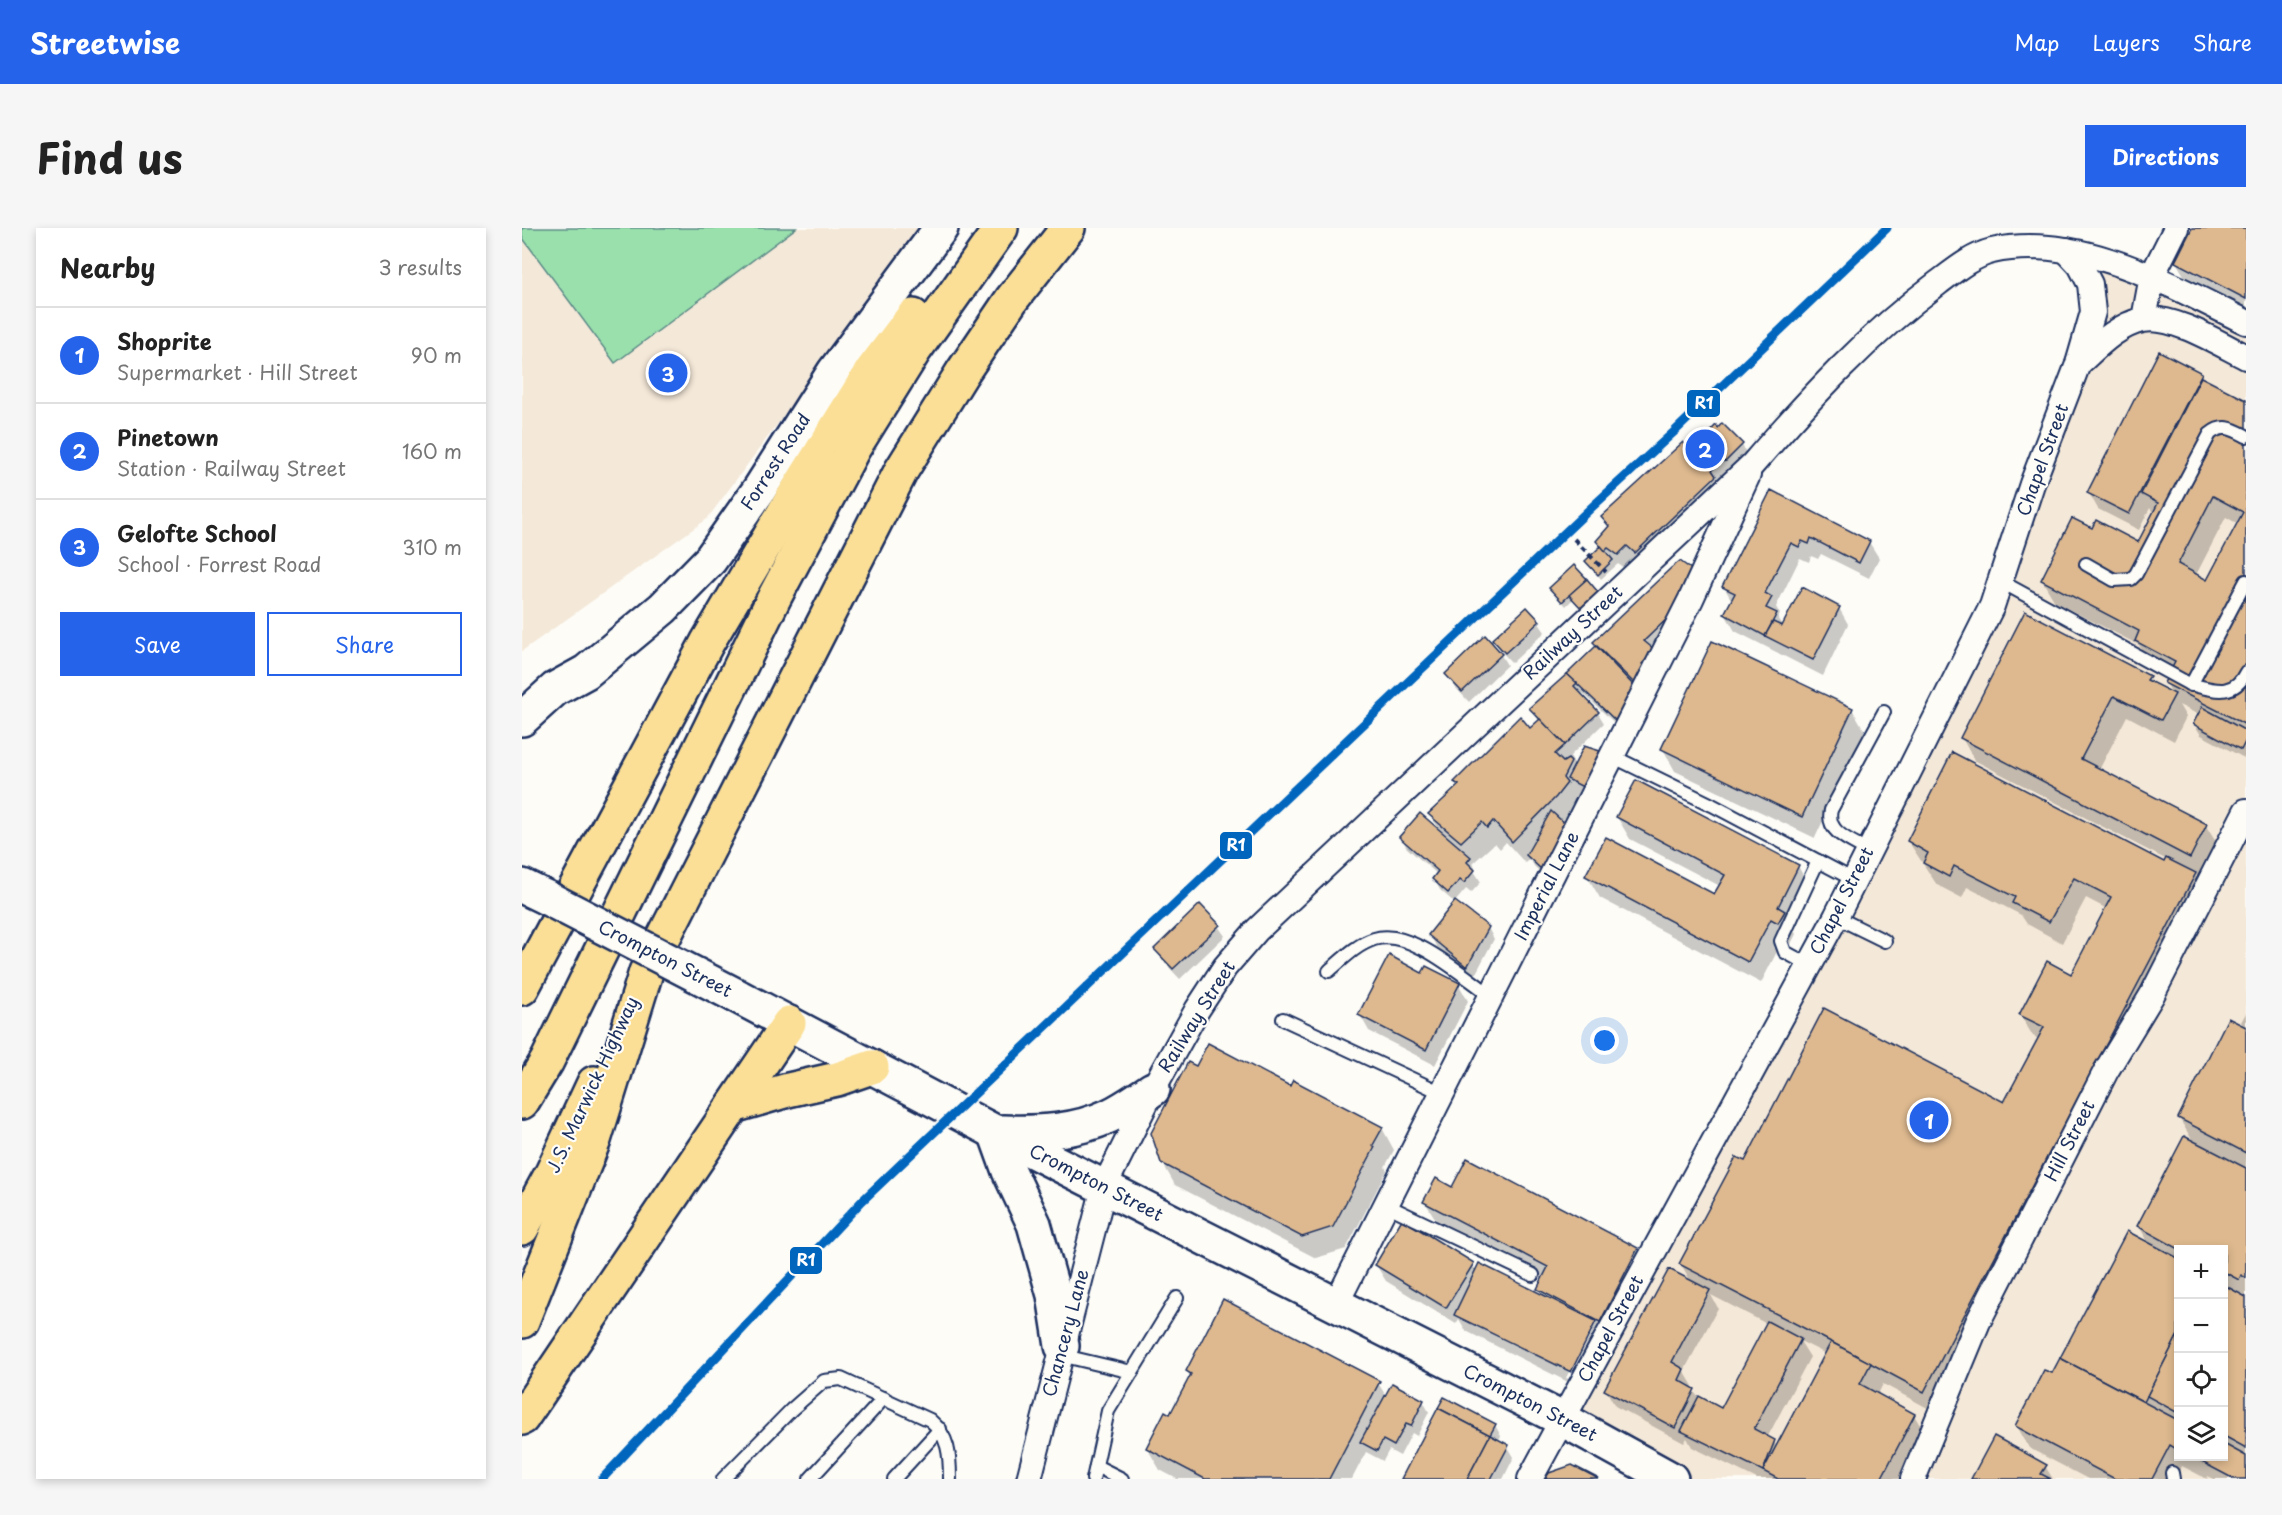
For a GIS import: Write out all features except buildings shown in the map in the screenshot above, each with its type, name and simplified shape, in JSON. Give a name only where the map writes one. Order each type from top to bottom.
[{"type":"highway","points":[[522,988],[707,644],[792,499],[872,370],[982,228]]},
{"type":"highway","points":[[522,1109],[775,596],[853,449],[914,351],[1001,228]]},
{"type":"highway","points":[[522,1321],[594,1140],[646,972],[901,471],[962,373],[1012,299],[1068,228]]},
{"type":"highway","name":"J.S. Marwick Highway","points":[[522,1228],[552,1173],[646,972]]},
{"type":"highway","points":[[522,1418],[789,1023]]},
{"type":"highway","points":[[522,1102],[547,1061]]},
{"type":"highway","points":[[733,1106],[837,1079],[885,1073]]},
{"type":"street","name":"Forrest Road","points":[[522,718],[555,689],[586,672],[663,608],[710,560],[759,490],[834,372],[940,228]]},
{"type":"street","points":[[2176,228],[2152,276],[2144,319],[2182,326],[2246,357]]},
{"type":"street","name":"Railway Street","points":[[1104,1187],[1153,1089],[1197,1010],[1220,976],[1257,930],[1752,465],[1806,403],[1898,313],[1952,272],[1972,259],[1991,251],[2022,248],[2066,250],[2096,257],[2152,276],[2246,322]]},
{"type":"street","name":"Chapel Street","points":[[1530,1479],[1836,917],[1992,606],[2032,484],[2078,364],[2093,312],[2090,284],[2085,272],[2066,250]]},
{"type":"street","name":"Chapel Street","points":[[2078,364],[2106,339],[2124,327],[2144,319]]},
{"type":"street","name":"Imperial Lane","points":[[1336,1304],[1691,599],[1752,465]]},
{"type":"street","name":"Forrest Road","points":[[522,740],[567,698],[586,672]]},
{"type":"street","name":"Hill Street","points":[[1913,1479],[1978,1322],[2106,1071],[2152,995],[2246,811]]},
{"type":"street","name":"Crompton Street","points":[[535,892],[987,1128],[1562,1419],[1671,1479]]},
{"type":"street","points":[[987,1128],[1032,1133],[1064,1131],[1108,1117],[1153,1089]]},
{"type":"street","points":[[987,1128],[1034,1224],[1054,1295],[1061,1350]]},
{"type":"street","name":"Chancery Lane","points":[[1029,1479],[1104,1187]]},
{"type":"lane","points":[[2086,564],[2114,580],[2131,579],[2136,574],[2210,434],[2217,428],[2225,427],[2246,436]]},
{"type":"lane","points":[[2000,581],[2189,684],[2228,690],[2238,685],[2246,672]]},
{"type":"lane","points":[[2189,684],[2191,685],[2246,581]]},
{"type":"lane","points":[[1869,851],[1835,831],[1830,825],[1829,816],[1884,712]]},
{"type":"lane","points":[[1612,756],[1712,805],[1854,880]]},
{"type":"lane","points":[[1809,965],[1785,952],[1781,941],[1818,861]]},
{"type":"lane","points":[[1836,917],[1885,941]]},
{"type":"lane","points":[[1329,971],[1355,948],[1374,939],[1386,936],[1396,937],[1421,946],[1492,996]]},
{"type":"lane","points":[[1283,1019],[1442,1093]]},
{"type":"lane","points":[[1386,1205],[1533,1275]]},
{"type":"lane","points":[[1093,1479],[1108,1411],[1177,1298]]},
{"type":"lane","points":[[1061,1350],[1132,1372]]},
{"type":"lane","points":[[723,1479],[790,1410],[830,1378],[842,1378],[930,1420],[940,1429],[948,1447],[950,1479]]},
{"type":"lane","points":[[810,1479],[884,1398]]},
{"type":"lane","points":[[894,1479],[940,1429]]},
{"type":"lane","points":[[1096,1466],[1122,1479]]},
{"type":"path","points":[[1574,539],[1622,587]]},
{"type":"shaded area","points":[[522,228],[923,228],[707,519],[522,651]]},
{"type":"shaded area","points":[[2066,249],[2246,321],[2246,1479],[1673,1479],[1564,1418],[1993,607],[2094,311]]},
{"type":"green space","points":[[522,228],[796,228],[615,363],[522,237]]},
{"type":"railway","points":[[1675,431],[1887,228]]},
{"type":"transit line","name":"R1","points":[[602,1479],[862,1201],[1887,228]]},
{"type":"place","name":"Gelofte School","points":[[668,373]]},
{"type":"place","name":"Pinetown","points":[[1705,449]]},
{"type":"place","name":"Shoprite","points":[[1929,1120]]}]
